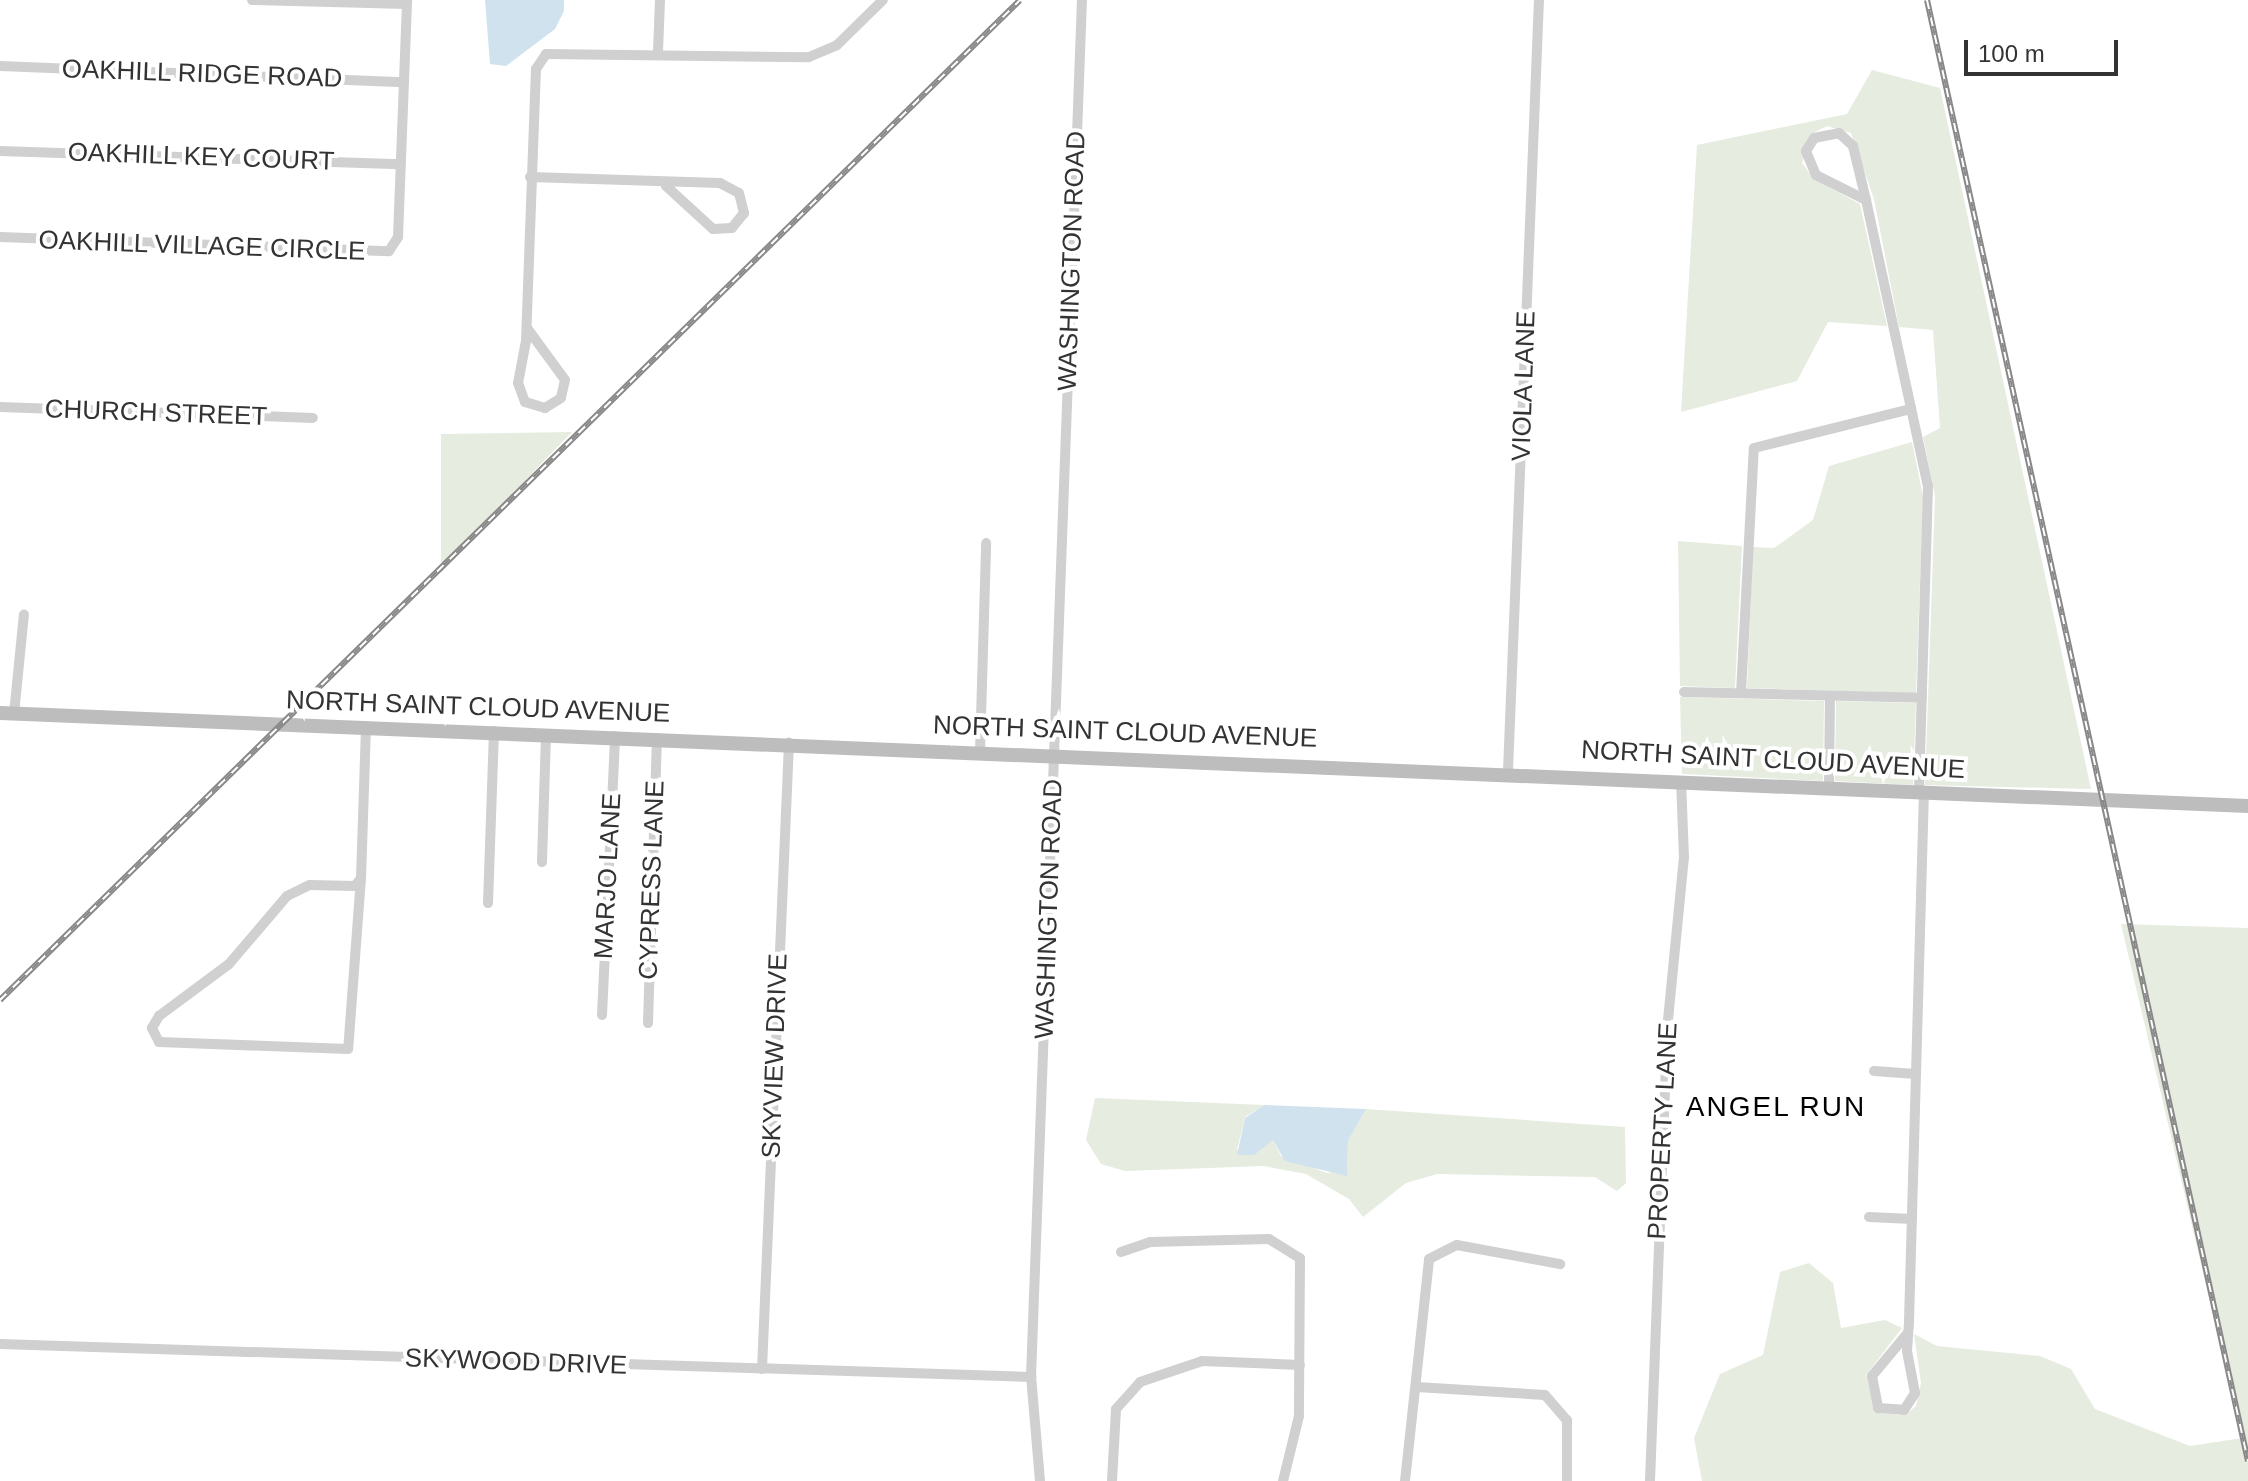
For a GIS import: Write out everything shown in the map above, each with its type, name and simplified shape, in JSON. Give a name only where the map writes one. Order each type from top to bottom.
[{"type":"street","points":[[252,0],[407,2]]},
{"type":"street","points":[[658,52],[660,0]]},
{"type":"street","points":[[527,328],[565,380],[561,398],[545,408],[525,402],[519,388],[527,328],[536,69],[546,54],[658,52],[809,57],[837,45],[883,0]]},
{"type":"street","name":"WASHINGTON ROAD","points":[[1040,1481],[1031,1377],[1082,0]]},
{"type":"street","name":"VIOLA LANE","points":[[1508,771],[1539,0]]},
{"type":"street","name":"OAKHILL VILLAGE CIRCLE","points":[[0,237],[385,253],[398,237],[407,2]]},
{"type":"street","name":"OAKHILL RIDGE ROAD","points":[[0,66],[404,82]]},
{"type":"street","points":[[1866,200],[1816,175],[1806,151],[1814,138],[1827,132],[1848,137],[1866,200],[1929,496],[1907,1334],[1915,1393],[1904,1410],[1886,1411],[1874,1403],[1872,1376],[1907,1334]]},
{"type":"street","name":"OAKHILL KEY COURT","points":[[0,151],[401,164]]},
{"type":"street","points":[[530,177],[666,186],[727,185],[743,200],[744,213],[732,228],[713,229],[666,186]]},
{"type":"street","name":"CHURCH STREET","points":[[0,407],[313,418]]},
{"type":"street","points":[[1741,693],[1754,448],[1911,409]]},
{"type":"street","points":[[980,751],[986,543]]},
{"type":"street","points":[[7,714],[24,614]]},
{"type":"street","points":[[1684,692],[1922,698]]},
{"type":"street","points":[[1829,787],[1830,696]]},
{"type":"street","name":"NORTH SAINT CLOUD AVENUE","points":[[7,714],[1508,771],[2248,806]]},
{"type":"street","points":[[361,878],[355,886],[310,885],[287,896],[211,981],[159,1016],[152,1028],[159,1042],[348,1049],[361,878],[366,727]]},
{"type":"street","points":[[488,903],[494,731]]},
{"type":"street","points":[[542,862],[546,734]]},
{"type":"street","name":"MARJO LANE","points":[[602,1015],[615,736]]},
{"type":"street","name":"CYPRESS LANE","points":[[648,1023],[657,738]]},
{"type":"street","name":"SKYVIEW DRIVE","points":[[762,1369],[789,743]]},
{"type":"street","name":"PROPERTY LANE","points":[[1650,1481],[1667,1034],[1684,858],[1681,781]]},
{"type":"street","points":[[1874,1071],[1916,1074]]},
{"type":"street","points":[[1869,1217],[1912,1219]]},
{"type":"street","points":[[1121,1252],[1150,1242],[1283,1244],[1300,1258],[1305,1278],[1298,1428],[1283,1481]]},
{"type":"street","points":[[1405,1481],[1417,1387],[1423,1268],[1436,1251],[1457,1245],[1560,1264]]},
{"type":"street","name":"SKYWOOD DRIVE","points":[[0,1344],[1031,1377]]},
{"type":"street","points":[[1112,1481],[1116,1409],[1140,1382],[1202,1361],[1300,1365]]},
{"type":"street","points":[[1417,1387],[1545,1395],[1567,1420],[1567,1481]]},
{"type":"shaded area","points":[[1872,70],[1940,88],[2091,789],[1925,785],[1935,496],[1923,437],[1940,428],[1933,330],[1899,327],[1874,199],[1851,133],[1827,126],[1811,134],[1802,163],[1814,179],[1860,204],[1887,326],[1828,322],[1797,381],[1681,412],[1697,145],[1847,114]]},
{"type":"shaded area","points":[[572,432],[537,468],[441,573],[441,434]]},
{"type":"shaded area","points":[[1912,442],[1923,496],[1916,693],[1747,688],[1753,547],[1774,548],[1813,520],[1829,466]]},
{"type":"shaded area","points":[[1678,541],[1742,546],[1735,688],[1680,686]]},
{"type":"shaded area","points":[[1680,697],[1824,701],[1823,781],[1682,774]]},
{"type":"shaded area","points":[[1836,701],[1916,703],[1913,785],[1835,781]]},
{"type":"shaded area","points":[[2121,924],[2248,928],[2248,1481],[1702,1481],[1694,1438],[1720,1374],[1763,1355],[1780,1272],[1809,1263],[1833,1283],[1841,1328],[1885,1320],[1902,1328],[1866,1375],[1876,1413],[1905,1415],[1916,1406],[1921,1383],[1914,1334],[1937,1346],[2040,1356],[2071,1369],[2095,1409],[2190,1446],[2242,1438]]},
{"type":"shaded area","points":[[1095,1098],[1264,1105],[1245,1117],[1237,1150],[1273,1140],[1281,1156],[1327,1173],[1347,1170],[1348,1141],[1366,1109],[1625,1127],[1626,1183],[1617,1191],[1595,1177],[1437,1174],[1406,1183],[1363,1217],[1349,1199],[1306,1174],[1264,1166],[1125,1171],[1101,1164],[1086,1140]]},
{"type":"water","points":[[485,0],[564,0],[564,11],[555,29],[506,66],[490,64]]},
{"type":"water","points":[[1264,1105],[1366,1109],[1348,1141],[1347,1176],[1285,1161],[1273,1140],[1254,1155],[1237,1155],[1245,1118]]},
{"type":"railway","points":[[0,1000],[1020,0]]},
{"type":"railway","points":[[1927,0],[2248,1461]]},
{"type":"district","name":"ANGEL RUN","points":[[1776,1107]]}]
